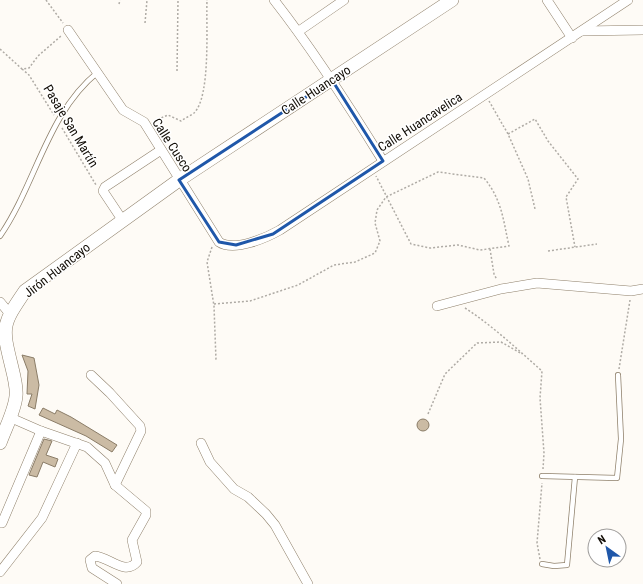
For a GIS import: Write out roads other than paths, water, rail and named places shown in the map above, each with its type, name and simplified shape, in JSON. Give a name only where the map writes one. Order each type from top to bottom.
[{"type":"street","points":[[274,0],[299,31],[383,161]]},
{"type":"street","points":[[299,31],[344,0]]},
{"type":"street","name":"Calle Huancayo","points":[[179,180],[452,0]]},
{"type":"street","points":[[548,0],[572,38]]},
{"type":"street","name":"Calle Huancavelica","points":[[217,239],[229,246],[245,244],[273,234],[628,0]]},
{"type":"street","name":"Calle Cusco","points":[[68,30],[123,110],[144,122],[217,239]]},
{"type":"street","points":[[582,31],[643,30]]},
{"type":"street","points":[[122,221],[103,190],[105,187],[161,150]]},
{"type":"street","name":"Jirón Huancayo","points":[[0,442],[16,396],[13,373],[5,339],[5,326],[10,314],[25,291],[179,180]]},
{"type":"street","points":[[437,306],[502,289],[536,283],[630,291],[643,289]]},
{"type":"street","points":[[0,302],[10,314]]},
{"type":"street","points":[[91,375],[110,393],[140,426],[140,431],[115,485]]},
{"type":"street","points":[[9,417],[41,431],[86,447],[105,463],[115,485],[146,511],[146,515],[132,540],[137,562],[134,566],[128,568],[115,564],[103,556],[95,556],[90,560],[92,568],[117,584]]},
{"type":"street","points":[[2,523],[41,431]]},
{"type":"street","points":[[0,572],[42,518],[77,443]]},
{"type":"street","points":[[201,443],[210,462],[234,489],[248,497],[275,525],[308,584]]},
{"type":"lane","points":[[0,236],[19,204],[43,150],[72,98],[83,84],[98,72]]},
{"type":"lane","points":[[542,476],[617,478],[621,439],[618,375]]},
{"type":"lane","points":[[542,564],[554,566],[567,565],[575,477]]}]
